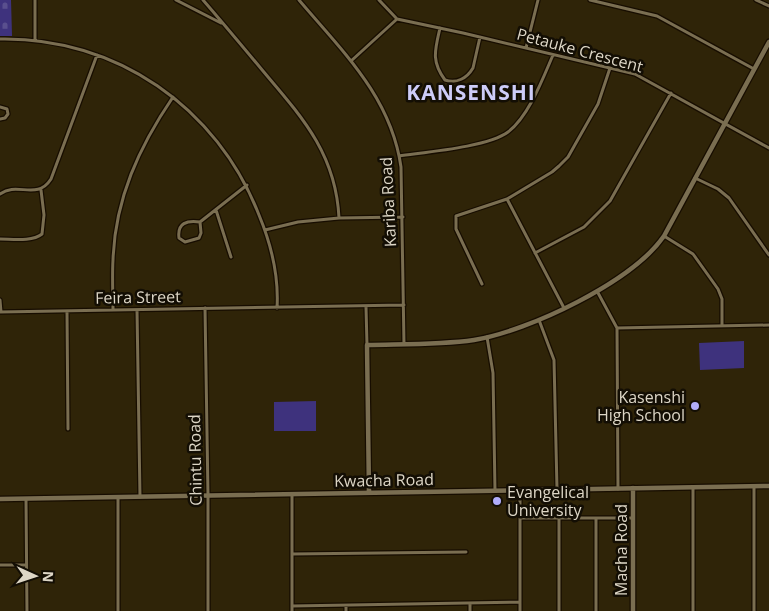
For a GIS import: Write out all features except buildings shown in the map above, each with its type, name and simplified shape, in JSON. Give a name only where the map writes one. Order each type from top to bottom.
[{"type":"main road","points":[[369,493],[367,345],[463,341],[487,337],[538,320],[564,308],[596,291],[640,262],[657,246],[664,236],[769,42]]},
{"type":"main road","name":"Kwacha Road","points":[[0,499],[769,486]]},
{"type":"main road","name":"Macha Road","points":[[633,488],[633,611]]},
{"type":"street","points":[[35,0],[35,40]]},
{"type":"street","points":[[176,0],[224,25]]},
{"type":"street","points":[[203,0],[303,118],[317,140],[329,164],[333,178],[339,218]]},
{"type":"street","name":"Kariba Road","points":[[299,0],[369,84],[390,124],[400,156],[403,217],[404,344]]},
{"type":"street","points":[[351,61],[397,19],[379,0]]},
{"type":"street","points":[[526,48],[538,0]]},
{"type":"street","points":[[590,0],[657,16],[754,69]]},
{"type":"street","points":[[756,0],[769,6]]},
{"type":"street","points":[[206,15],[211,10]]},
{"type":"street","name":"Petauke Crescent","points":[[397,19],[635,74],[769,148]]},
{"type":"street","points":[[440,28],[434,56],[435,62],[445,80],[451,82],[457,82],[470,73],[473,68],[480,38]]},
{"type":"street","points":[[0,39],[35,40],[98,55],[142,76],[173,97],[188,110],[217,140],[246,185],[265,230],[275,274],[278,296],[277,308]]},
{"type":"street","points":[[0,194],[15,190],[42,190],[47,185],[51,179],[98,55]]},
{"type":"street","points":[[400,156],[492,140],[508,132],[520,121],[544,77],[553,55]]},
{"type":"street","points":[[482,284],[456,229],[456,216],[507,199],[552,172],[568,157],[598,104],[610,68]]},
{"type":"street","points":[[535,253],[584,227],[610,200],[671,94]]},
{"type":"street","points":[[112,310],[112,260],[120,204],[130,173],[142,147],[173,97]]},
{"type":"street","points":[[0,107],[4,107],[8,112],[7,117],[0,119]]},
{"type":"street","points":[[695,178],[718,189],[729,198],[769,254]]},
{"type":"street","points":[[200,222],[201,233],[199,238],[190,242],[182,241],[179,238],[179,230],[185,222],[200,222],[246,185]]},
{"type":"street","points":[[0,239],[31,238],[42,234],[44,215],[42,190]]},
{"type":"street","points":[[507,199],[564,308]]},
{"type":"street","points":[[216,210],[231,257]]},
{"type":"street","points":[[265,230],[298,222],[339,218],[403,217]]},
{"type":"street","points":[[664,236],[693,254],[718,289],[722,299],[722,325]]},
{"type":"street","points":[[596,291],[617,328],[618,489]]},
{"type":"street","points":[[0,300],[0,312]]},
{"type":"street","name":"Feira Street","points":[[0,312],[404,305]]},
{"type":"street","points":[[366,307],[367,345]]},
{"type":"street","name":"Chintu Road","points":[[205,308],[208,611]]},
{"type":"street","points":[[137,310],[140,497]]},
{"type":"street","points":[[67,312],[68,429]]},
{"type":"street","points":[[538,320],[554,360],[557,490]]},
{"type":"street","points":[[617,328],[769,325]]},
{"type":"street","points":[[487,337],[493,374],[495,490]]},
{"type":"street","points":[[754,487],[754,611]]},
{"type":"street","points":[[693,488],[693,611]]},
{"type":"street","points":[[520,490],[520,611]]},
{"type":"street","points":[[292,494],[292,611]]},
{"type":"street","points":[[118,497],[118,611]]},
{"type":"street","points":[[26,499],[27,611]]},
{"type":"street","points":[[520,518],[633,518]]},
{"type":"street","points":[[559,518],[559,611]]},
{"type":"street","points":[[596,519],[596,611]]},
{"type":"street","points":[[292,554],[466,552]]},
{"type":"street","points":[[0,565],[26,565]]},
{"type":"street","points":[[292,606],[520,602]]},
{"type":"street","points":[[470,603],[470,611]]},
{"type":"street","points":[[346,606],[346,611]]},
{"type":"green space","points":[[0,0],[11,0],[12,36],[0,36]]},
{"type":"green space","points":[[744,341],[744,368],[700,370],[699,343]]},
{"type":"green space","points":[[316,401],[316,431],[274,431],[274,402]]},
{"type":"place","name":"Kasenshi High School","points":[[695,406]]},
{"type":"place","name":"Evangelical University","points":[[497,501]]},
{"type":"district","name":"KANSENSHI","points":[[471,93]]}]
